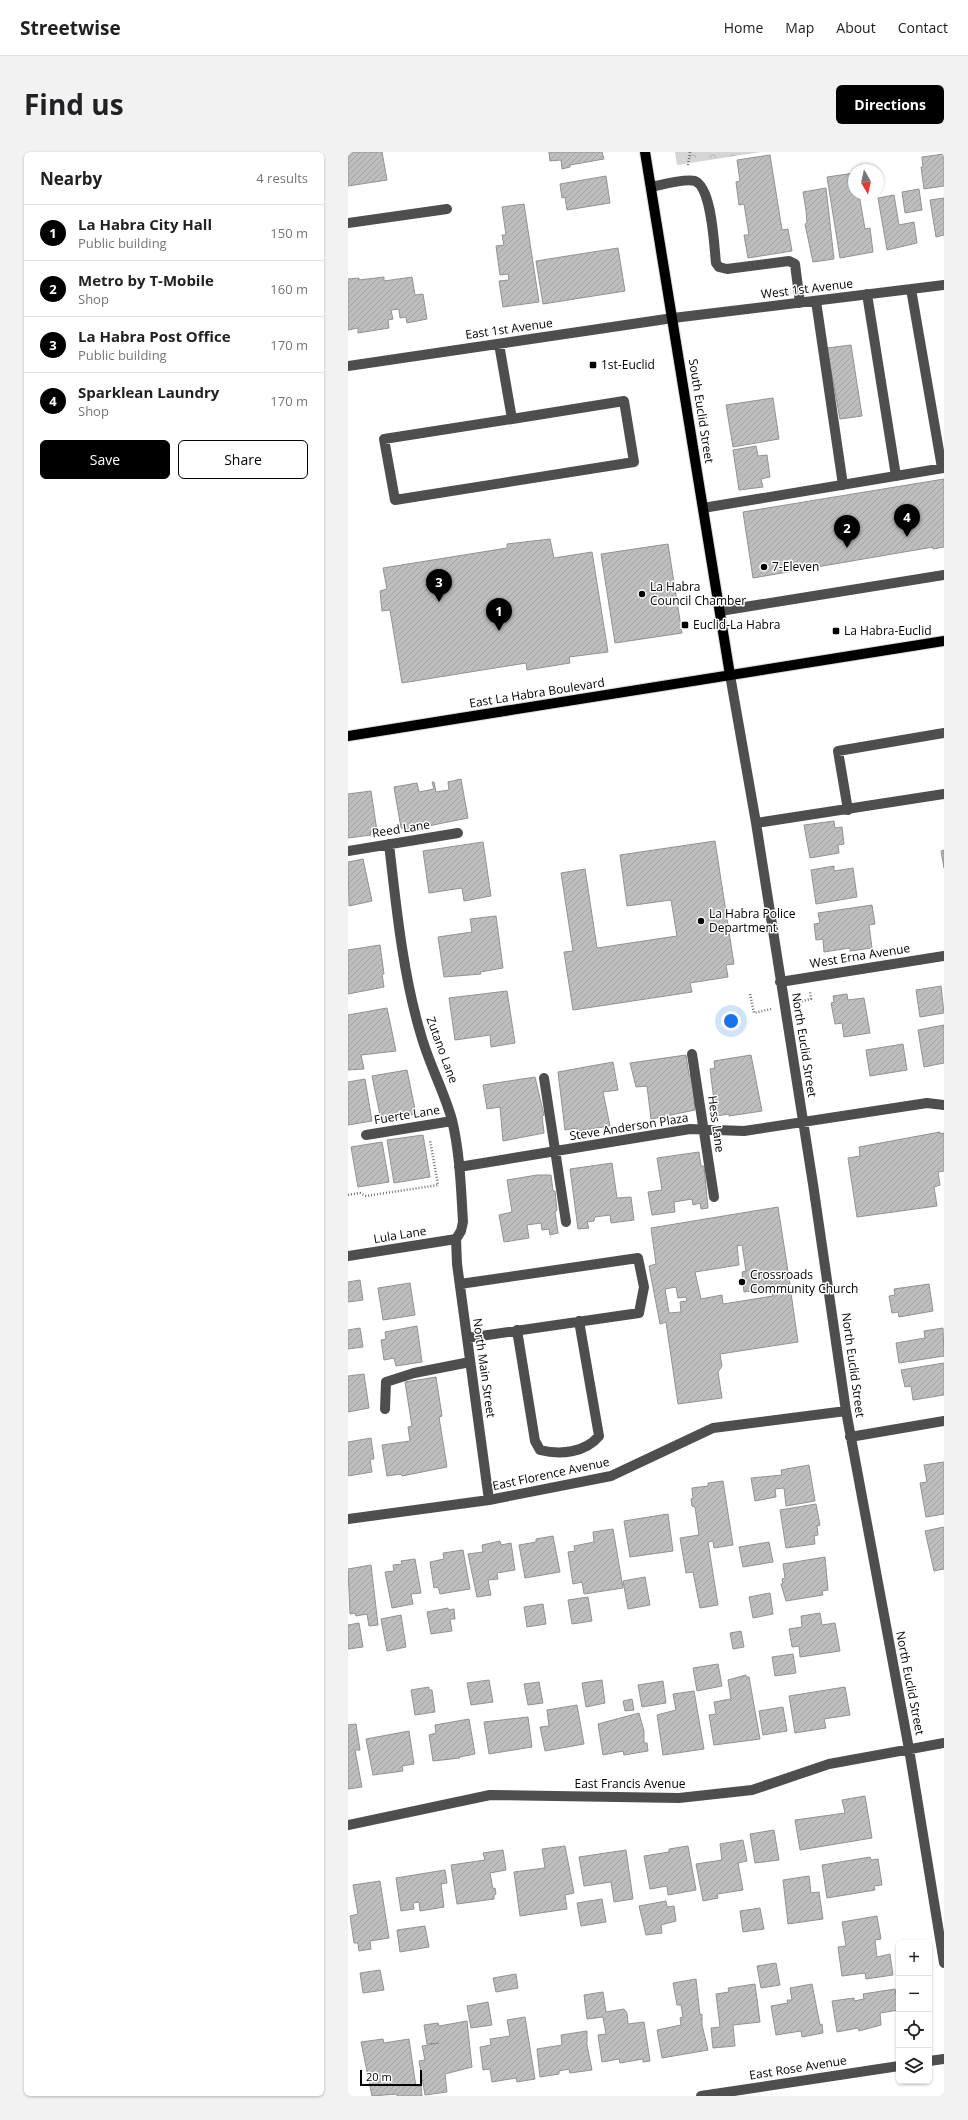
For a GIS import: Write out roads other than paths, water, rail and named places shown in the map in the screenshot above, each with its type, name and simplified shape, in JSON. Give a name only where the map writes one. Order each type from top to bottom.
[{"type":"main road","name":"South Euclid Street","points":[[645,152],[674,318],[730,675]]},
{"type":"main road","name":"East La Habra Boulevard","points":[[348,736],[944,640]]},
{"type":"street","points":[[651,187],[686,181],[694,181],[703,187],[709,206],[716,263],[719,267],[727,269],[790,261],[795,264],[797,270],[800,303]]},
{"type":"street","points":[[348,223],[447,209]]},
{"type":"street","name":"West 1st Avenue","points":[[674,318],[944,285]]},
{"type":"street","points":[[703,508],[943,468],[911,289]]},
{"type":"street","points":[[866,294],[896,476]]},
{"type":"street","points":[[816,301],[843,485]]},
{"type":"street","name":"East 1st Avenue","points":[[348,366],[674,318]]},
{"type":"street","points":[[499,344],[512,419]]},
{"type":"street","points":[[624,401],[634,462],[395,500],[384,439],[512,419],[624,401]]},
{"type":"street","points":[[720,611],[944,575]]},
{"type":"street","name":"North Euclid Street","points":[[730,675],[756,823],[803,1121],[850,1437],[909,1749],[944,1963]]},
{"type":"street","points":[[848,810],[838,751],[944,733]]},
{"type":"street","points":[[756,823],[944,794]]},
{"type":"street","name":"Reed Lane","points":[[348,851],[458,833]]},
{"type":"street","name":"Zutano Lane","points":[[389,844],[411,997],[421,1036],[443,1091],[452,1121],[459,1167],[463,1222],[461,1231],[456,1239]]},
{"type":"street","name":"West Erna Avenue","points":[[780,982],[944,956]]},
{"type":"street","name":"Hess Lane","points":[[692,1054],[714,1197]]},
{"type":"street","points":[[544,1078],[566,1222]]},
{"type":"street","name":"Steve Anderson Plaza","points":[[459,1167],[690,1130],[703,1129],[719,1132],[744,1131],[927,1103],[944,1105]]},
{"type":"street","name":"Fuerte Lane","points":[[366,1135],[452,1121]]},
{"type":"street","name":"Lula Lane","points":[[348,1256],[456,1239]]},
{"type":"street","name":"North Main Street","points":[[456,1239],[460,1284],[489,1500]]},
{"type":"street","points":[[460,1284],[638,1258],[644,1287],[639,1312],[467,1338]]},
{"type":"street","points":[[517,1330],[535,1441],[540,1450],[553,1453],[563,1452],[579,1449],[593,1443],[599,1436],[579,1321]]},
{"type":"street","points":[[385,1409],[386,1382],[414,1373],[470,1362]]},
{"type":"street","name":"East Florence Avenue","points":[[348,1519],[489,1500],[611,1476],[713,1428],[846,1411]]},
{"type":"street","points":[[850,1437],[944,1421]]},
{"type":"street","name":"East Francis Avenue","points":[[348,1824],[490,1795],[679,1798],[752,1790],[829,1764],[944,1743]]},
{"type":"street","points":[[932,2061],[944,2059]]},
{"type":"street","name":"East Rose Avenue","points":[[701,2096],[896,2066]]},
{"type":"place","name":"1st-Euclid","points":[[593,365]]},
{"type":"place","name":"Sparklean Laundry","points":[[907,537]]},
{"type":"place","name":"Metro by T-Mobile","points":[[847,548]]},
{"type":"place","name":"7-Eleven","points":[[764,567]]},
{"type":"place","name":"La Habra Council Chamber","points":[[642,594]]},
{"type":"place","name":"La Habra Post Office","points":[[439,602]]},
{"type":"place","name":"Euclid-La Habra","points":[[685,625]]},
{"type":"place","name":"La Habra City Hall","points":[[499,631]]},
{"type":"place","name":"La Habra-Euclid","points":[[836,631]]},
{"type":"place","name":"La Habra Police Department","points":[[701,921]]},
{"type":"place","name":"Crossroads Community Church","points":[[742,1282]]}]
